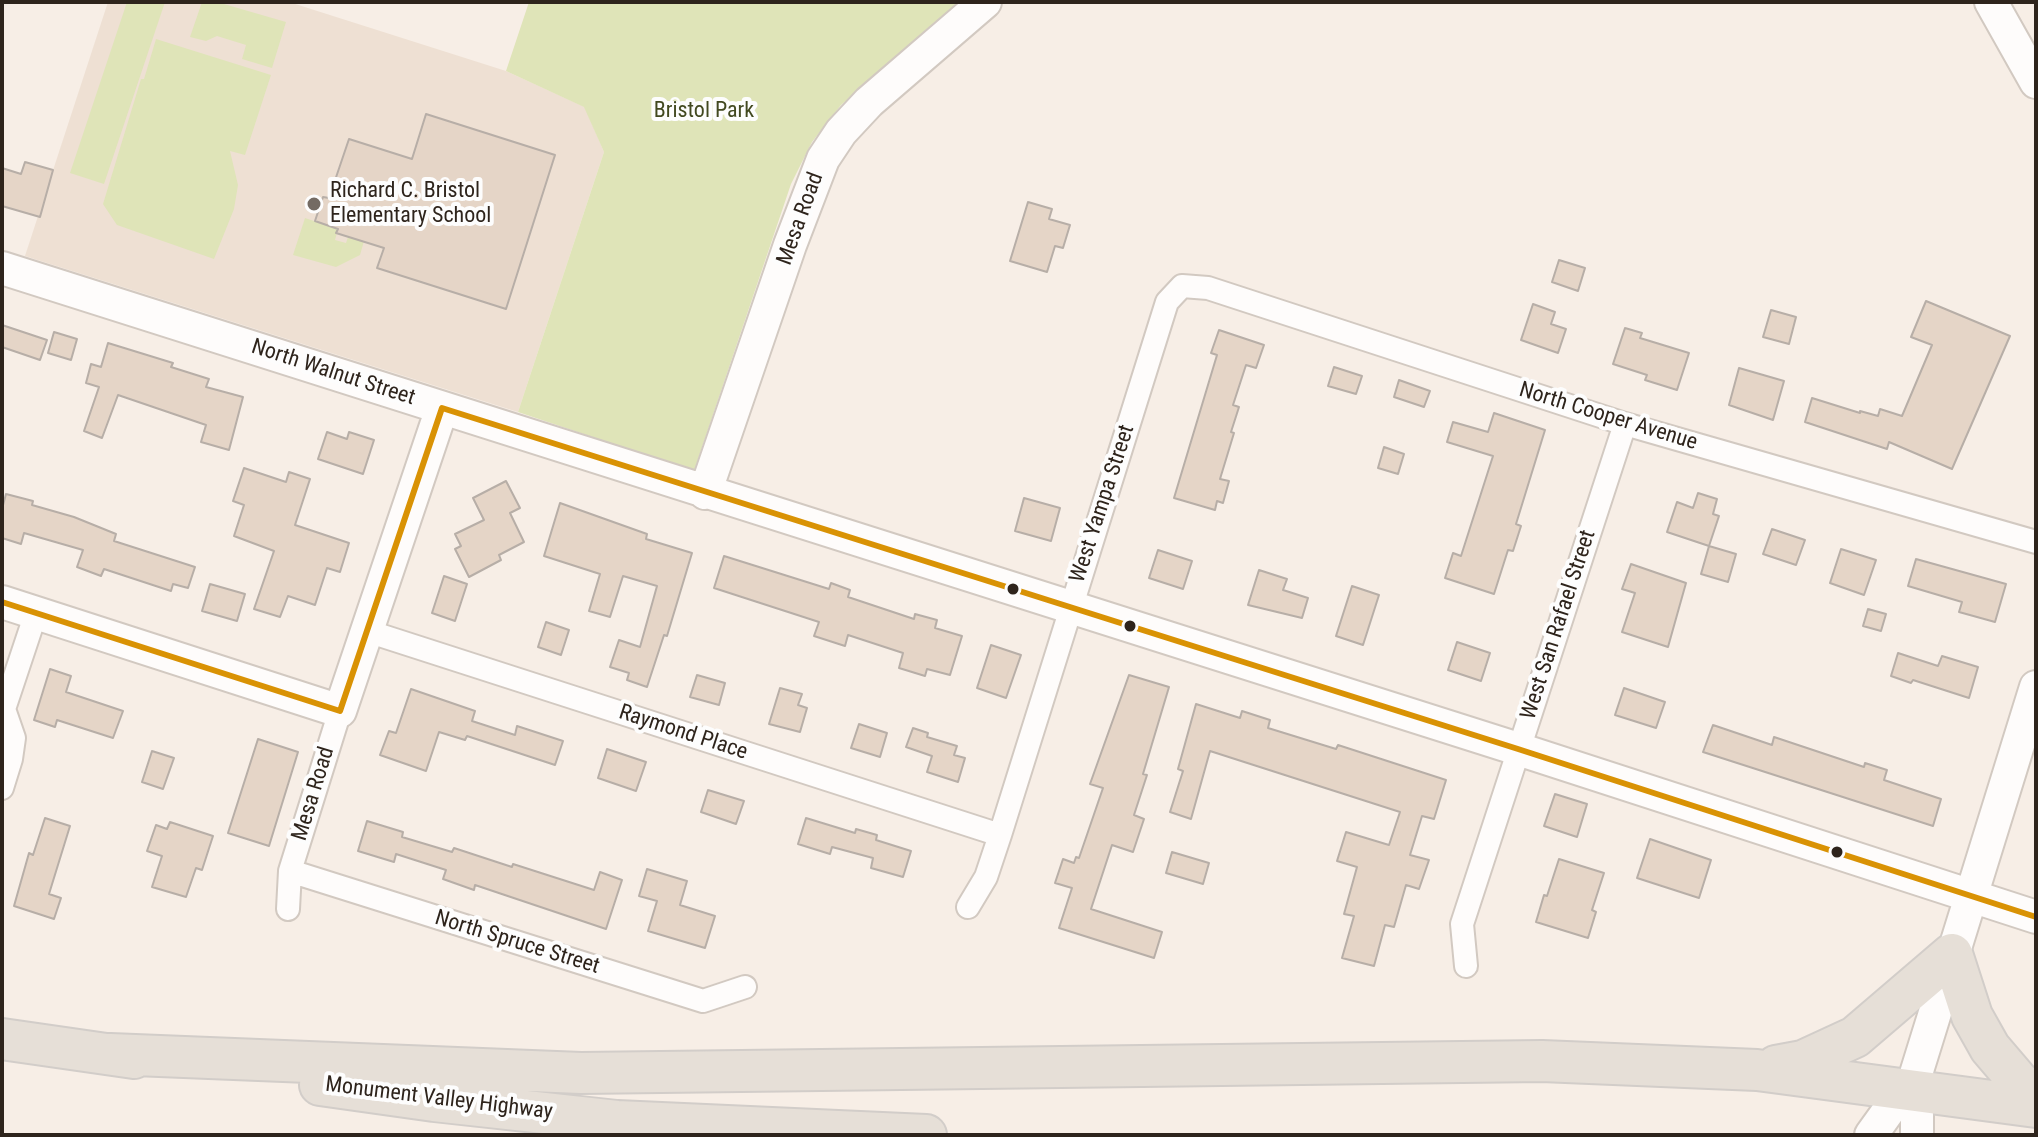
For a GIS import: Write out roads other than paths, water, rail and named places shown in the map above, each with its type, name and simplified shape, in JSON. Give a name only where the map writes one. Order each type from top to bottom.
[{"type":"highway","points":[[1757,1070],[1803,1061],[1855,1037],[1952,954],[1972,1016],[1990,1048],[2019,1082],[2036,1094]]},
{"type":"highway","name":"Monument Valley Highway","points":[[2,1039],[434,1101],[617,1121],[926,1135]]},
{"type":"highway","points":[[110,1054],[581,1073],[1542,1061],[1757,1070],[2036,1107]]},
{"type":"main road","name":"Mesa Road","points":[[705,493],[794,232],[823,159],[841,132],[869,102],[985,2]]},
{"type":"main road","points":[[1991,2],[2036,82]]},
{"type":"main road","name":"North Walnut Street","points":[[2,268],[1070,606],[2036,917]]},
{"type":"main road","name":"Mesa Road","points":[[340,711],[442,408]]},
{"type":"main road","points":[[2,602],[340,711]]},
{"type":"main road","points":[[1917,1135],[1917,1115],[1911,1090],[2036,687]]},
{"type":"main road","points":[[1871,1135],[1889,1110],[1911,1090]]},
{"type":"street","name":"North Cooper Avenue","points":[[1182,286],[1208,288],[1625,424],[2036,542]]},
{"type":"street","name":"West Yampa Street","points":[[968,907],[986,877],[1000,835],[1167,302],[1182,286]]},
{"type":"street","name":"West San Rafael Street","points":[[1466,966],[1462,924],[1625,424]]},
{"type":"street","points":[[2,788],[14,738],[4,709],[36,613]]},
{"type":"street","name":"Raymond Place","points":[[367,631],[1000,835]]},
{"type":"street","name":"Mesa Road","points":[[288,909],[290,871],[340,711]]},
{"type":"street","name":"North Spruce Street","points":[[290,871],[703,1001],[745,987]]},
{"type":"place","name":"Richard C. Bristol Elementary School","points":[[314,204]]},
{"type":"park label","name":"Bristol Park","points":[[704,111]]}]
